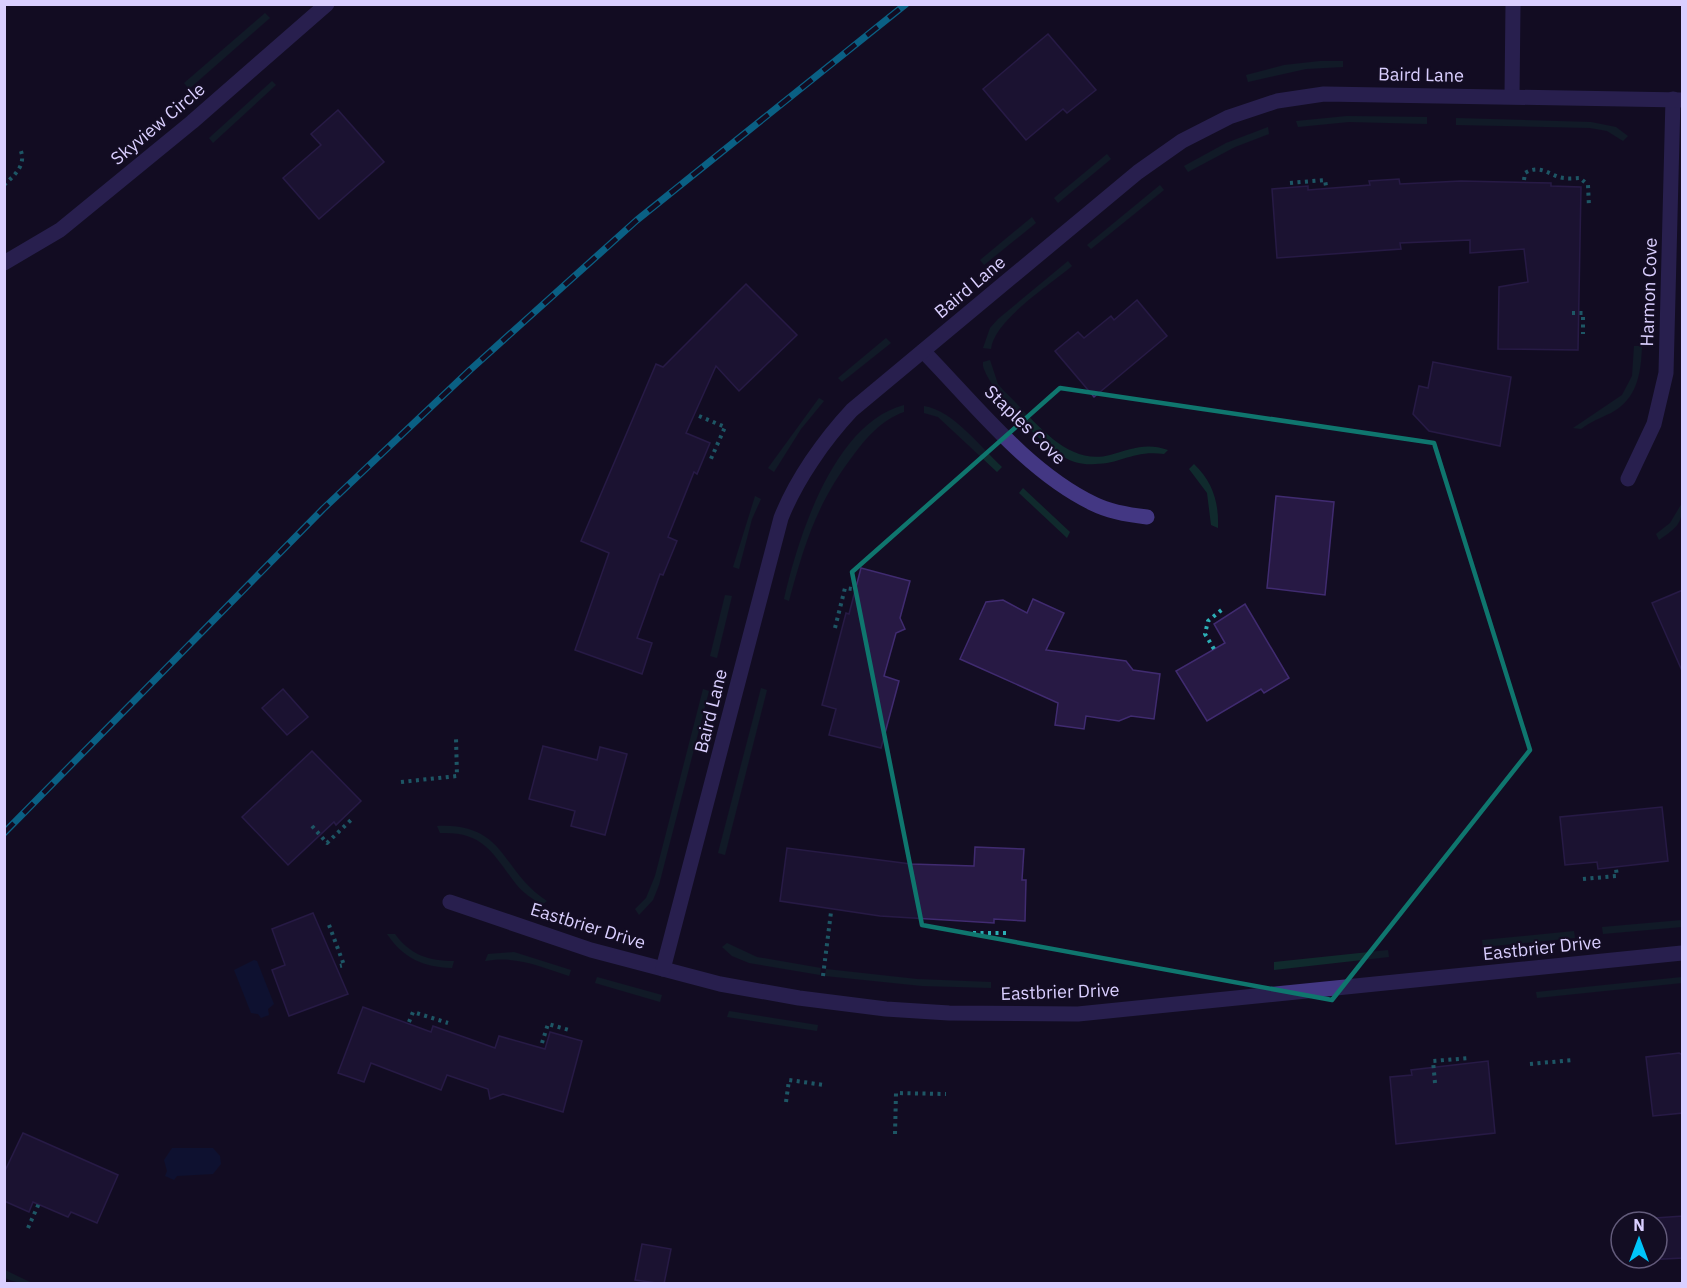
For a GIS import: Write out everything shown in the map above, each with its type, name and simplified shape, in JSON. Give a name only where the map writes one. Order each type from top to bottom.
[{"type":"street","name":"Skyview Circle","points":[[4,263],[60,230],[227,92],[327,4]]},
{"type":"street","points":[[1512,96],[1513,4]]},
{"type":"street","name":"Baird Lane","points":[[663,969],[761,587],[789,498],[841,422],[923,351],[1138,172],[1208,126],[1277,101],[1324,94],[1678,100]]},
{"type":"street","name":"Harmon Cove","points":[[1628,479],[1654,424],[1666,373],[1678,100]]},
{"type":"street","name":"Staples Cove","points":[[923,351],[1046,474],[1096,505],[1123,514],[1147,517]]},
{"type":"street","name":"Eastbrier Drive","points":[[450,902],[591,950],[771,994],[876,1008],[949,1014],[1090,1013],[1683,953]]},
{"type":"path","points":[[4,185],[19,170],[22,163],[19,147]]},
{"type":"path","points":[[1524,180],[1525,173],[1531,170],[1551,171],[1563,178],[1580,178],[1588,185],[1589,207]]},
{"type":"path","points":[[1290,183],[1325,180],[1326,186]]},
{"type":"path","points":[[1572,313],[1583,313],[1583,334]]},
{"type":"path","points":[[699,416],[725,427],[710,461]]},
{"type":"path","points":[[835,628],[845,588],[852,589]]},
{"type":"path","points":[[1214,649],[1205,634],[1206,627],[1208,621],[1224,608]]},
{"type":"path","points":[[401,782],[458,776],[456,738]]},
{"type":"path","points":[[312,826],[327,843],[353,818]]},
{"type":"path","points":[[1583,879],[1617,876],[1616,869]]},
{"type":"path","points":[[823,976],[831,912]]},
{"type":"path","points":[[329,925],[344,965],[340,966]]},
{"type":"path","points":[[972,933],[1008,933]]},
{"type":"path","points":[[409,1022],[413,1012],[448,1023]]},
{"type":"path","points":[[542,1042],[548,1024],[569,1030]]},
{"type":"path","points":[[1435,1083],[1433,1061],[1470,1058]]},
{"type":"path","points":[[1530,1064],[1573,1060]]},
{"type":"path","points":[[786,1102],[789,1080],[824,1085]]},
{"type":"path","points":[[895,1134],[896,1093],[946,1094]]},
{"type":"path","points":[[28,1228],[40,1201]]},
{"type":"highlighted area","points":[[1060,388],[1434,443],[1530,750],[1332,1000],[922,925],[852,572]]},
{"type":"green space","points":[[265,13],[270,18],[189,89],[184,83]]},
{"type":"green space","points":[[1343,61],[1343,67],[1306,69],[1248,82],[1246,75],[1284,65]]},
{"type":"green space","points":[[272,81],[276,85],[213,143],[209,138]]},
{"type":"green space","points":[[1347,116],[1427,117],[1427,124],[1349,122],[1298,127],[1296,121]]},
{"type":"green space","points":[[1456,118],[1591,122],[1616,127],[1628,136],[1623,141],[1607,131],[1590,128],[1456,125]]},
{"type":"green space","points":[[1268,127],[1269,134],[1235,147],[1188,172],[1184,166],[1226,143]]},
{"type":"green space","points":[[1107,154],[1111,159],[1058,203],[1054,198]]},
{"type":"green space","points":[[1160,185],[1164,190],[1091,249],[1087,245]]},
{"type":"green space","points":[[1032,217],[1036,223],[984,265],[980,260]]},
{"type":"green space","points":[[1068,261],[1072,266],[1024,304],[1002,326],[994,338],[991,349],[983,348],[990,328],[998,319]]},
{"type":"green space","points":[[886,338],[891,343],[842,382],[838,378]]},
{"type":"green space","points":[[1634,346],[1642,346],[1639,376],[1627,401],[1611,413],[1581,429],[1573,428],[1622,395],[1632,376]]},
{"type":"green space","points":[[990,360],[998,384],[1004,391],[1051,438],[1065,447],[1079,454],[1094,457],[1146,446],[1168,450],[1164,454],[1135,455],[1104,463],[1083,464],[1068,459],[1042,441],[1005,401],[987,376],[983,366],[983,362]]},
{"type":"green space","points":[[819,398],[824,401],[801,429],[774,472],[768,468]]},
{"type":"green space","points":[[904,405],[904,412],[875,430],[840,474],[813,525],[789,601],[784,599],[810,515],[823,485],[839,458],[858,434],[879,416]]},
{"type":"green space","points":[[924,406],[935,409],[956,422],[1002,467],[997,472],[938,417],[924,413]]},
{"type":"green space","points":[[1194,464],[1206,478],[1214,493],[1218,528],[1211,525],[1207,493],[1189,469]]},
{"type":"green space","points":[[1023,488],[1070,532],[1067,538],[1019,493]]},
{"type":"green space","points":[[755,496],[761,499],[752,519],[739,569],[733,567]]},
{"type":"green space","points":[[1682,503],[1680,521],[1659,540],[1656,534],[1670,523]]},
{"type":"green space","points":[[725,595],[732,596],[717,658],[710,656]]},
{"type":"green space","points":[[761,688],[767,690],[725,855],[718,853]]},
{"type":"green space","points":[[703,689],[709,691],[659,885],[653,900],[639,915],[635,909],[646,898],[655,876]]},
{"type":"green space","points":[[437,826],[460,827],[477,832],[501,851],[520,876],[547,901],[542,905],[525,893],[486,846],[467,836],[440,833]]},
{"type":"green space","points":[[1682,920],[1682,927],[1603,934],[1602,927]]},
{"type":"green space","points":[[1574,931],[1575,938],[1483,947],[1482,940]]},
{"type":"green space","points":[[387,934],[395,934],[407,947],[428,958],[454,961],[452,968],[432,966],[415,960],[400,949]]},
{"type":"green space","points":[[727,943],[757,957],[821,968],[820,975],[749,963],[732,956],[722,947]]},
{"type":"green space","points":[[1388,950],[1389,957],[1274,970],[1274,962]]},
{"type":"green space","points":[[514,952],[571,970],[569,976],[517,961],[485,961],[488,954]]},
{"type":"green space","points":[[826,969],[917,979],[991,982],[991,988],[922,986],[825,976]]},
{"type":"green space","points":[[597,977],[662,995],[660,1002],[595,983]]},
{"type":"green space","points":[[1682,977],[1682,983],[1537,998],[1536,992]]},
{"type":"green space","points":[[729,1011],[818,1025],[817,1031],[727,1017]]},
{"type":"green space","points":[[5,1270],[32,1283],[5,1278]]},
{"type":"water","points":[[254,960],[257,961],[274,1004],[268,1009],[269,1015],[261,1018],[258,1014],[251,1013],[234,970]]},
{"type":"water","points":[[172,1148],[213,1148],[220,1156],[221,1164],[213,1174],[177,1176],[174,1180],[165,1176],[167,1171],[164,1160]]},
{"type":"building","points":[[1048,34],[1096,90],[1067,113],[1063,109],[1026,140],[983,89]]},
{"type":"building","points":[[338,110],[384,162],[319,219],[283,178],[321,145],[311,134]]},
{"type":"building","points":[[1399,179],[1400,184],[1461,181],[1551,183],[1551,186],[1581,187],[1578,350],[1498,349],[1499,287],[1528,282],[1524,249],[1470,253],[1470,240],[1400,243],[1401,249],[1277,258],[1272,189],[1308,186],[1308,190],[1370,185],[1369,181]]},
{"type":"building","points":[[746,284],[797,335],[739,391],[716,366],[686,433],[710,443],[697,474],[694,472],[668,537],[677,541],[663,575],[660,574],[637,638],[652,643],[642,674],[575,650],[609,553],[581,541],[656,364],[663,367]]},
{"type":"building","points":[[1137,300],[1167,336],[1094,397],[1055,351],[1078,332],[1084,338],[1111,316],[1114,320]]},
{"type":"building","points":[[1433,362],[1511,377],[1500,446],[1429,431],[1413,414],[1419,386],[1428,388]]},
{"type":"building","points":[[1276,496],[1334,502],[1325,595],[1267,588]]},
{"type":"building","points":[[861,568],[910,581],[900,618],[905,629],[896,633],[884,676],[899,681],[881,748],[829,735],[836,709],[822,705],[846,613],[849,614]]},
{"type":"building","points":[[1683,590],[1683,673],[1652,603]]},
{"type":"building","points":[[1033,599],[1064,613],[1046,650],[1126,661],[1133,670],[1160,674],[1154,719],[1131,716],[1119,721],[1086,716],[1084,729],[1055,725],[1058,703],[960,659],[986,602],[1003,600],[1027,613]]},
{"type":"building","points":[[1245,604],[1289,678],[1264,693],[1261,689],[1207,721],[1176,671],[1225,643],[1214,624]]},
{"type":"building","points":[[283,689],[308,717],[287,735],[262,708]]},
{"type":"building","points":[[543,746],[597,760],[600,747],[627,754],[605,835],[571,826],[575,811],[529,799]]},
{"type":"building","points":[[312,751],[361,801],[336,825],[334,822],[288,865],[242,817]]},
{"type":"building","points":[[1662,807],[1668,861],[1598,869],[1597,862],[1565,865],[1560,817]]},
{"type":"building","points":[[975,847],[1024,849],[1022,880],[1026,880],[1025,921],[994,919],[994,923],[880,916],[780,901],[787,848],[911,864],[974,866]]},
{"type":"building","points":[[313,913],[348,994],[289,1016],[272,970],[285,965],[272,929]]},
{"type":"building","points":[[363,1007],[431,1032],[433,1026],[495,1048],[499,1036],[545,1049],[550,1032],[582,1041],[563,1112],[503,1094],[490,1099],[488,1089],[447,1075],[441,1090],[371,1063],[364,1082],[338,1073]]},
{"type":"building","points":[[1679,1053],[1683,1055],[1683,1113],[1653,1116],[1646,1057]]},
{"type":"building","points":[[1488,1061],[1495,1133],[1396,1144],[1390,1077],[1412,1075],[1411,1070]]},
{"type":"building","points":[[23,1133],[118,1175],[97,1223],[71,1212],[68,1217],[33,1202],[29,1212],[4,1201],[4,1173]]},
{"type":"building","points":[[1683,1216],[1683,1258],[1669,1259],[1669,1217]]},
{"type":"building","points":[[642,1244],[671,1249],[664,1284],[635,1280]]},
{"type":"railway","points":[[4,833],[323,509],[470,370],[637,220],[906,4]]}]
